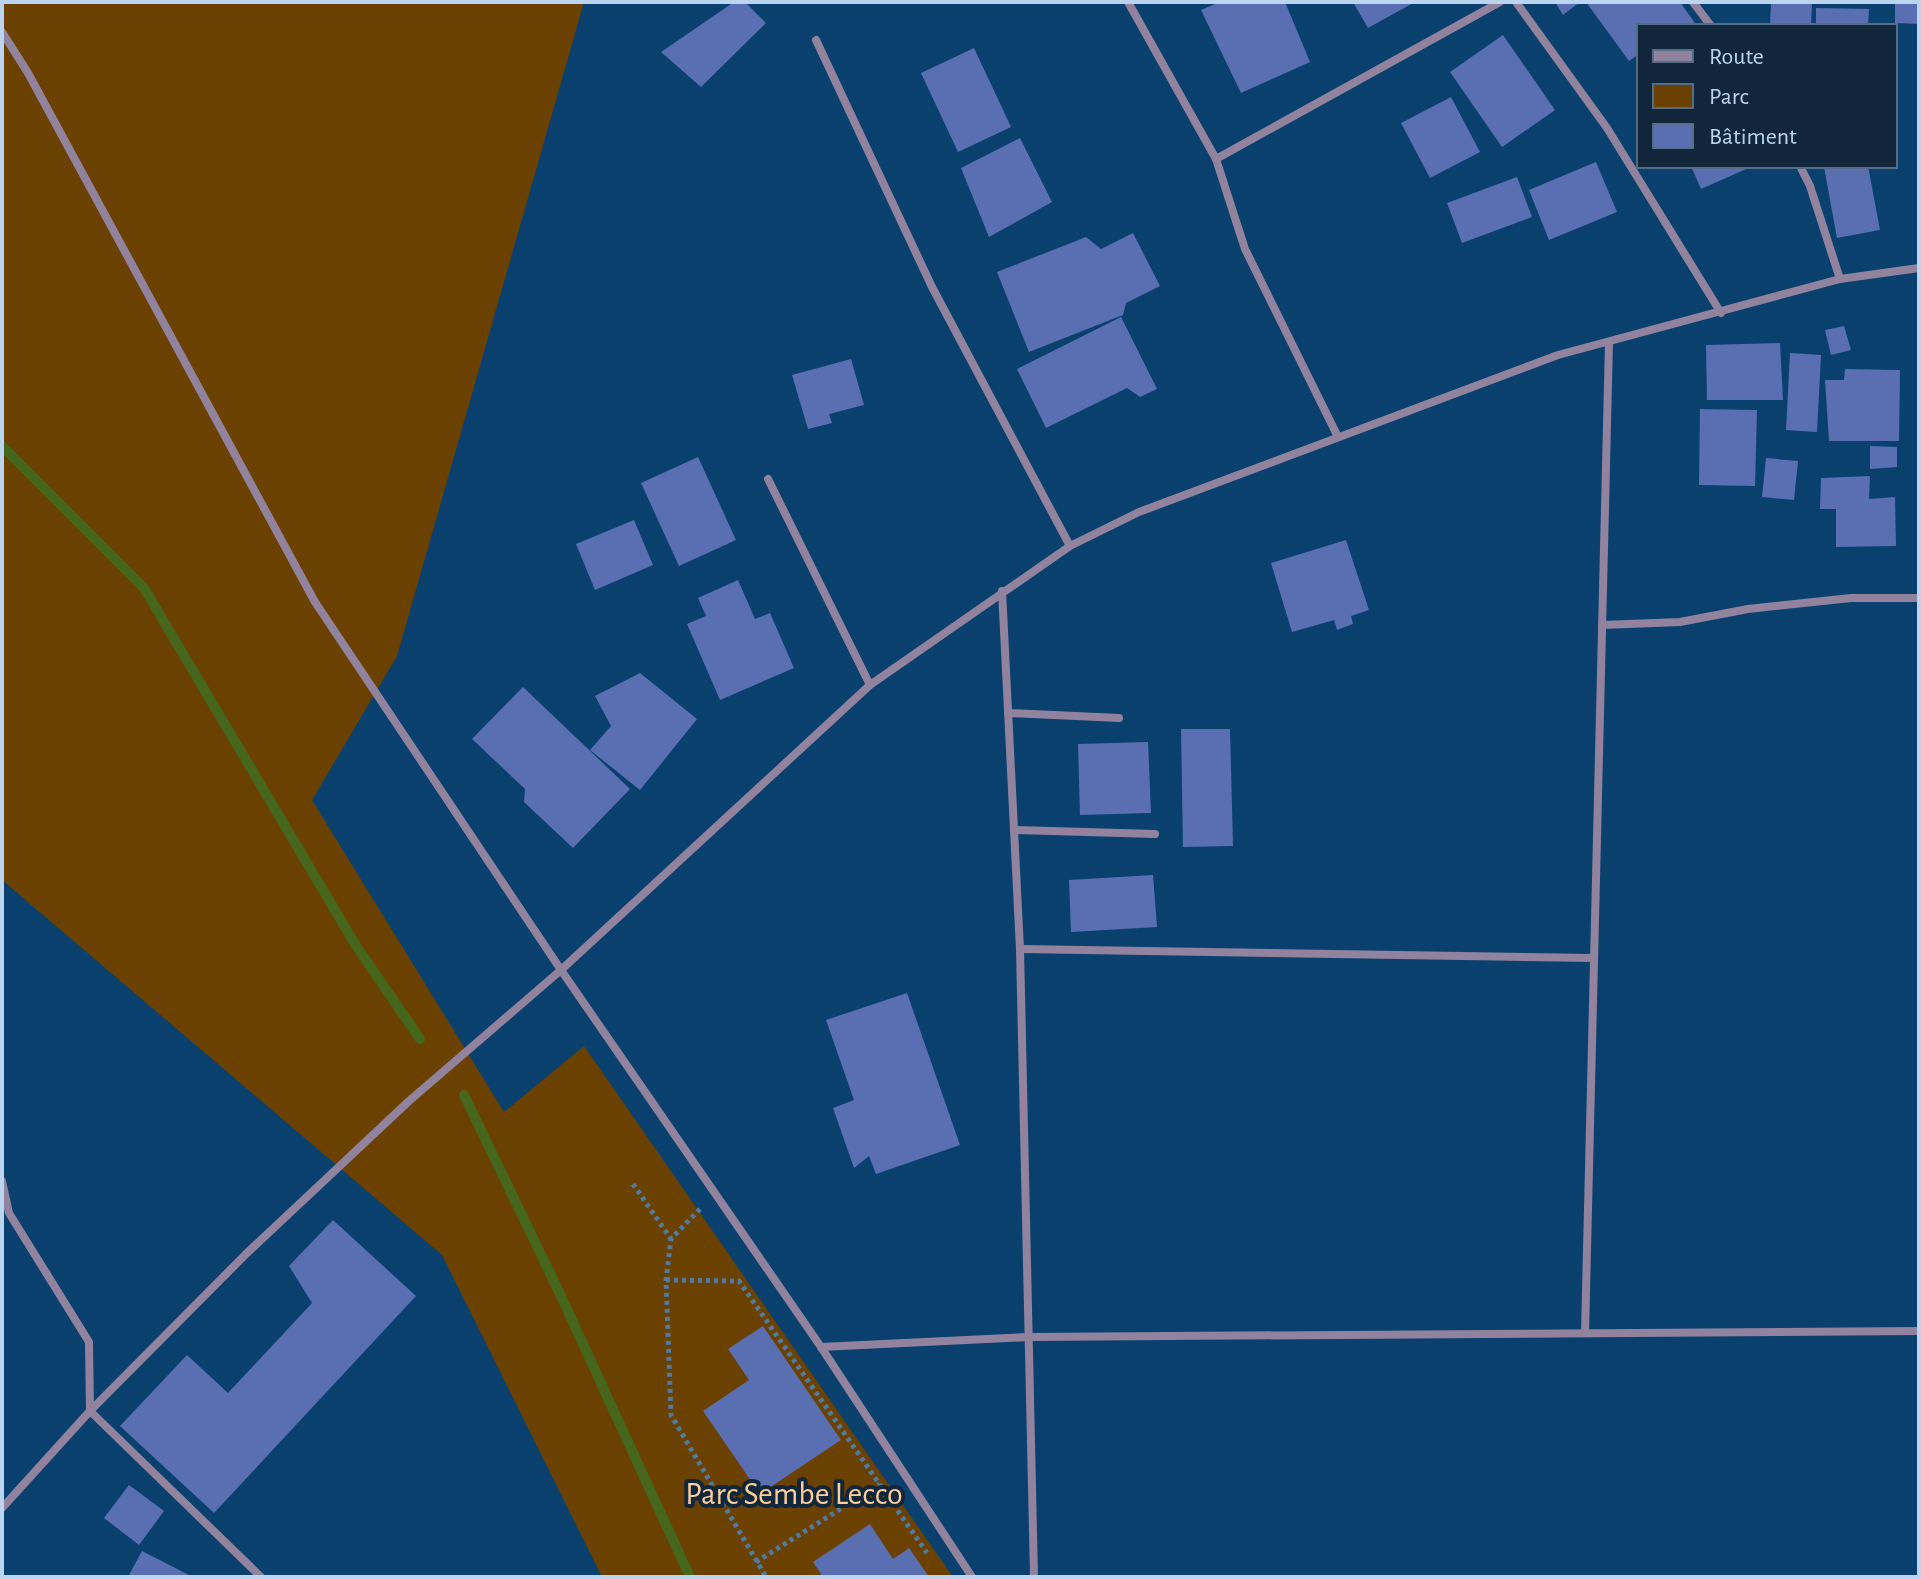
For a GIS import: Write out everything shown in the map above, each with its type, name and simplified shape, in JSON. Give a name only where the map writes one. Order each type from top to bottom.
[{"type":"street","points":[[1128,2],[1216,159],[1245,249],[1338,437]]},
{"type":"street","points":[[1216,159],[1500,2]]},
{"type":"street","points":[[1516,2],[1607,128],[1721,313]]},
{"type":"street","points":[[1693,2],[1710,24]]},
{"type":"street","points":[[2,32],[28,73],[315,602],[561,970],[821,1347],[972,1577]]},
{"type":"street","points":[[816,40],[932,287],[1070,546]]},
{"type":"street","points":[[1801,168],[1810,186],[1840,279]]},
{"type":"street","points":[[2,1508],[90,1411],[259,1242],[409,1101],[561,970],[870,685],[1070,546],[1139,512],[1558,355],[1840,279],[1919,268]]},
{"type":"street","points":[[1585,1333],[1609,342]]},
{"type":"street","points":[[768,479],[870,685]]},
{"type":"street","points":[[1002,591],[1020,949],[1034,1577]]},
{"type":"street","points":[[1602,625],[1680,622],[1748,609],[1851,598],[1919,598]]},
{"type":"street","points":[[1008,713],[1119,718]]},
{"type":"street","points":[[1014,830],[1155,834]]},
{"type":"street","points":[[1020,949],[1594,958]]},
{"type":"street","points":[[2,1181],[9,1213],[89,1342],[90,1411],[261,1577]]},
{"type":"street","points":[[821,1347],[1029,1337],[1919,1331]]},
{"type":"path","points":[[633,1184],[671,1239]]},
{"type":"path","points":[[717,1197],[698,1210],[671,1239],[666,1280],[671,1415],[766,1577]]},
{"type":"path","points":[[666,1280],[739,1281],[928,1554]]},
{"type":"path","points":[[756,1562],[880,1484]]},
{"type":"green space","name":"Parc Sembe Lecco","points":[[2,2],[584,2],[397,656],[312,800],[504,1112],[584,1046],[953,1577],[602,1577],[442,1255],[2,880]]},
{"type":"building","points":[[734,2],[745,2],[766,23],[701,87],[661,52]]},
{"type":"building","points":[[1220,2],[1285,2],[1310,62],[1241,93],[1201,10]]},
{"type":"building","points":[[1353,2],[1415,2],[1368,28]]},
{"type":"building","points":[[1555,2],[1580,2],[1563,15]]},
{"type":"building","points":[[1586,2],[1680,2],[1696,24],[1637,24],[1637,55],[1629,61]]},
{"type":"building","points":[[1771,2],[1812,2],[1811,24],[1770,24]]},
{"type":"building","points":[[1895,2],[1919,2],[1919,24],[1895,23]]},
{"type":"building","points":[[1816,8],[1869,9],[1868,24],[1816,24]]},
{"type":"building","points":[[1503,35],[1555,110],[1502,147],[1450,72]]},
{"type":"building","points":[[974,48],[1011,127],[958,152],[921,73]]},
{"type":"building","points":[[1451,97],[1480,152],[1430,178],[1401,123]]},
{"type":"building","points":[[1020,138],[1052,202],[989,237],[961,168]]},
{"type":"building","points":[[1596,162],[1617,212],[1549,240],[1529,190]]},
{"type":"building","points":[[1692,168],[1748,168],[1701,189]]},
{"type":"building","points":[[1824,168],[1868,168],[1880,230],[1837,238]]},
{"type":"building","points":[[1517,177],[1532,217],[1462,243],[1447,203]]},
{"type":"building","points":[[1133,233],[1160,286],[1126,303],[1123,315],[1029,352],[997,272],[1086,237],[1101,249]]},
{"type":"building","points":[[1121,317],[1157,389],[1140,397],[1127,388],[1046,428],[1017,369]]},
{"type":"building","points":[[1844,326],[1851,350],[1831,355],[1825,330]]},
{"type":"building","points":[[1780,343],[1783,400],[1707,400],[1706,345]]},
{"type":"building","points":[[1790,353],[1821,355],[1817,432],[1786,430]]},
{"type":"building","points":[[851,359],[864,405],[829,414],[832,423],[808,429],[792,375]]},
{"type":"building","points":[[1845,369],[1900,370],[1899,441],[1829,441],[1825,380],[1844,380]]},
{"type":"building","points":[[1700,409],[1757,410],[1755,486],[1699,485]]},
{"type":"building","points":[[1870,446],[1897,447],[1897,467],[1870,469]]},
{"type":"building","points":[[698,457],[736,540],[679,566],[641,483]]},
{"type":"building","points":[[1766,458],[1798,461],[1794,500],[1762,497]]},
{"type":"building","points":[[1870,476],[1869,499],[1895,497],[1896,546],[1836,547],[1836,509],[1820,509],[1821,478]]},
{"type":"building","points":[[634,520],[653,565],[595,590],[576,544]]},
{"type":"building","points":[[1346,540],[1369,610],[1351,616],[1353,624],[1337,630],[1334,620],[1292,632],[1271,563]]},
{"type":"building","points":[[738,580],[755,619],[770,613],[794,668],[720,700],[687,624],[706,616],[698,598]]},
{"type":"building","points":[[640,673],[697,719],[640,790],[590,750],[611,726],[595,696]]},
{"type":"building","points":[[523,687],[630,789],[573,848],[524,802],[525,789],[472,739]]},
{"type":"building","points":[[1181,729],[1230,729],[1233,846],[1183,847]]},
{"type":"building","points":[[1148,742],[1151,813],[1080,815],[1078,744]]},
{"type":"building","points":[[1153,875],[1157,927],[1071,932],[1069,880]]},
{"type":"building","points":[[907,993],[960,1145],[876,1174],[869,1156],[854,1168],[833,1108],[854,1100],[826,1020]]},
{"type":"building","points":[[333,1220],[416,1296],[214,1513],[120,1426],[187,1355],[228,1393],[312,1303],[289,1266]]},
{"type":"building","points":[[763,1326],[841,1440],[760,1494],[703,1411],[749,1380],[728,1349]]},
{"type":"building","points":[[129,1485],[164,1511],[139,1545],[104,1518]]},
{"type":"building","points":[[870,1524],[893,1559],[909,1548],[929,1577],[823,1577],[813,1562]]},
{"type":"building","points":[[142,1551],[193,1577],[128,1577]]},
{"type":"waterway","points":[[2,446],[144,588],[355,944],[420,1039]]},
{"type":"waterway","points":[[464,1095],[561,1296],[690,1577]]}]
